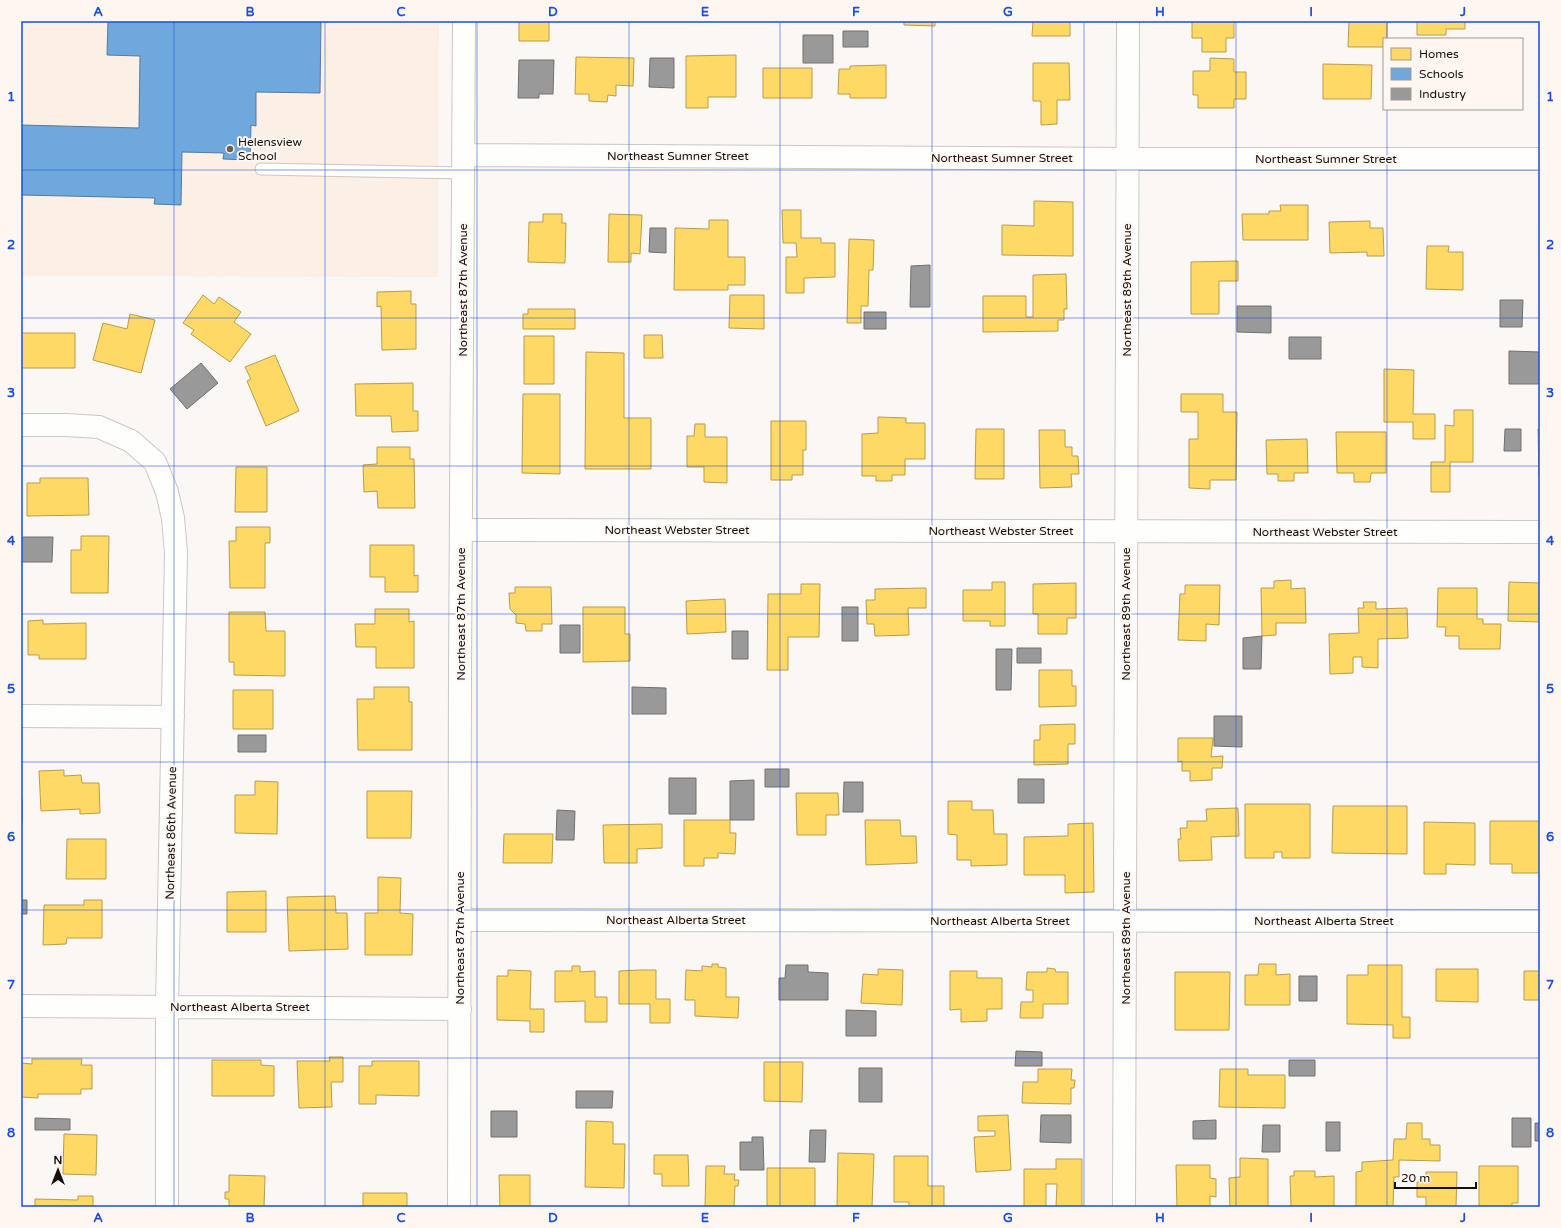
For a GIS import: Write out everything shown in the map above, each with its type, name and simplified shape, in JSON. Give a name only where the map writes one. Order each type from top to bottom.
[{"type":"street","name":"Northeast 87th Avenue","points":[[459,1207],[464,21]]},
{"type":"street","name":"Northeast 89th Avenue","points":[[1124,1207],[1128,21]]},
{"type":"street","name":"Northeast Sumner Street","points":[[463,164],[1128,159],[1540,159]]},
{"type":"street","name":"Northeast 86th Avenue","points":[[21,425],[100,427],[131,441],[155,462],[167,492],[172,518],[176,553],[167,1007],[167,1207]]},
{"type":"street","name":"Northeast Webster Street","points":[[461,530],[1540,532]]},
{"type":"street","points":[[21,716],[173,717]]},
{"type":"street","name":"Northeast Alberta Street","points":[[460,920],[1540,921]]},
{"type":"street","name":"Northeast Alberta Street","points":[[21,1006],[460,1008]]},
{"type":"lane","points":[[260,169],[463,164]]},
{"type":"shaded area","name":"Helensview School","points":[[21,21],[439,21],[438,277],[21,276]]},
{"type":"building: Homes","points":[[519,21],[549,21],[549,41],[519,41]]},
{"type":"building: Homes","points":[[904,21],[935,21],[935,26],[904,25]]},
{"type":"building: Homes","points":[[1033,21],[1070,21],[1070,36],[1032,36]]},
{"type":"building: Homes","points":[[1192,21],[1234,21],[1234,38],[1226,38],[1226,52],[1202,52],[1202,38],[1192,38]]},
{"type":"building: Homes","points":[[1349,21],[1387,21],[1387,38],[1383,38],[1383,47],[1348,47]]},
{"type":"building: Homes","points":[[1417,21],[1465,21],[1465,29],[1446,29],[1446,35],[1417,35]]},
{"type":"building: Homes","points":[[736,55],[736,97],[708,97],[708,108],[686,108],[686,56]]},
{"type":"building: Homes","points":[[576,57],[634,58],[633,86],[616,85],[616,96],[608,95],[607,102],[589,101],[589,94],[575,94]]},
{"type":"building: Homes","points":[[1210,58],[1234,59],[1234,72],[1246,72],[1246,99],[1234,99],[1234,108],[1198,108],[1198,95],[1193,95],[1193,71],[1210,71]]},
{"type":"building: Homes","points":[[1033,63],[1069,63],[1070,100],[1057,100],[1057,124],[1041,125],[1041,101],[1033,101]]},
{"type":"building: Homes","points":[[1323,64],[1372,65],[1371,99],[1323,99]]},
{"type":"building: Homes","points":[[886,65],[886,98],[850,98],[850,94],[838,94],[839,69],[850,69],[850,66]]},
{"type":"building: Homes","points":[[763,68],[812,68],[812,98],[763,98]]},
{"type":"building: Homes","points":[[1034,201],[1073,202],[1073,256],[1002,255],[1002,225],[1034,226]]},
{"type":"building: Homes","points":[[1280,205],[1308,205],[1308,240],[1243,240],[1242,214],[1269,214],[1269,211],[1281,211]]},
{"type":"building: Homes","points":[[782,210],[801,210],[801,238],[821,238],[821,243],[835,243],[835,277],[804,278],[804,293],[786,293],[786,257],[797,257],[796,243],[783,243]]},
{"type":"building: Homes","points":[[543,214],[562,214],[562,223],[566,223],[565,263],[528,262],[529,222],[543,222]]},
{"type":"building: Homes","points":[[609,214],[642,215],[640,254],[631,253],[631,262],[608,262]]},
{"type":"building: Homes","points":[[709,220],[728,220],[728,257],[745,257],[745,285],[728,285],[728,290],[674,290],[675,228],[709,229]]},
{"type":"building: Homes","points":[[1370,221],[1370,228],[1383,228],[1384,256],[1367,256],[1367,252],[1330,253],[1329,222]]},
{"type":"building: Homes","points":[[849,239],[874,240],[873,270],[869,270],[868,306],[861,306],[861,323],[847,323]]},
{"type":"building: Homes","points":[[1427,246],[1449,246],[1448,252],[1463,252],[1463,290],[1426,289]]},
{"type":"building: Homes","points":[[1238,261],[1238,281],[1219,281],[1219,314],[1191,314],[1191,262]]},
{"type":"building: Homes","points":[[1066,274],[1067,309],[1064,309],[1064,320],[1058,320],[1058,331],[983,332],[983,296],[1026,296],[1026,317],[1033,317],[1033,275]]},
{"type":"building: Homes","points":[[411,291],[411,304],[416,304],[416,349],[382,350],[381,306],[377,307],[377,292]]},
{"type":"building: Homes","points":[[203,295],[214,304],[219,297],[241,312],[234,322],[251,334],[230,362],[191,334],[194,330],[183,323]]},
{"type":"building: Homes","points":[[730,295],[764,295],[764,329],[729,328]]},
{"type":"building: Homes","points":[[528,309],[575,309],[575,329],[523,329],[523,314],[528,314]]},
{"type":"building: Homes","points":[[130,314],[155,320],[141,373],[93,360],[103,323],[127,329]]},
{"type":"building: Homes","points":[[21,333],[75,333],[75,368],[21,368]]},
{"type":"building: Homes","points":[[644,335],[662,335],[663,358],[644,358]]},
{"type":"building: Homes","points":[[524,336],[554,336],[554,384],[524,384]]},
{"type":"building: Homes","points":[[586,352],[624,353],[624,418],[651,418],[651,469],[585,469]]},
{"type":"building: Homes","points":[[275,355],[299,411],[266,426],[247,381],[251,379],[245,367]]},
{"type":"building: Homes","points":[[1384,369],[1414,370],[1413,414],[1435,414],[1435,439],[1413,439],[1413,422],[1384,422]]},
{"type":"building: Homes","points":[[413,383],[413,411],[418,411],[418,431],[392,432],[391,416],[356,416],[355,384]]},
{"type":"building: Homes","points":[[523,394],[560,394],[560,474],[522,473]]},
{"type":"building: Homes","points":[[1181,394],[1223,394],[1223,412],[1237,412],[1236,480],[1210,480],[1210,489],[1189,488],[1189,439],[1198,439],[1198,412],[1181,412]]},
{"type":"building: Homes","points":[[1454,410],[1473,410],[1473,462],[1450,462],[1450,492],[1431,492],[1431,462],[1445,462],[1445,425],[1454,426]]},
{"type":"building: Homes","points":[[878,417],[906,418],[906,423],[925,423],[925,459],[905,459],[905,475],[892,475],[892,481],[876,481],[876,476],[862,476],[862,434],[878,433]]},
{"type":"building: Homes","points":[[771,421],[806,421],[806,450],[803,450],[803,475],[792,475],[792,480],[771,480]]},
{"type":"building: Homes","points":[[695,424],[705,424],[705,437],[727,437],[727,483],[704,482],[704,467],[687,467],[687,436],[694,436]]},
{"type":"building: Homes","points":[[976,429],[1004,429],[1004,479],[975,479]]},
{"type":"building: Homes","points":[[1538,429],[1540,429],[1540,478],[1539,478]]},
{"type":"building: Homes","points":[[1039,430],[1065,430],[1065,447],[1072,447],[1072,456],[1078,456],[1079,474],[1071,474],[1072,487],[1040,488]]},
{"type":"building: Homes","points":[[1336,432],[1386,432],[1386,473],[1371,473],[1370,482],[1354,482],[1354,473],[1337,473]]},
{"type":"building: Homes","points":[[1307,439],[1308,473],[1294,473],[1294,481],[1278,481],[1278,474],[1267,474],[1266,440]]},
{"type":"building: Homes","points":[[377,447],[410,447],[410,459],[414,459],[415,508],[378,508],[377,491],[364,492],[363,465],[377,464]]},
{"type":"building: Homes","points":[[236,467],[267,467],[267,512],[235,512]]},
{"type":"building: Homes","points":[[40,478],[88,478],[89,515],[27,516],[27,483],[40,483]]},
{"type":"building: Homes","points":[[236,527],[270,527],[270,543],[265,543],[265,588],[230,588],[229,541],[236,541]]},
{"type":"building: Homes","points":[[81,536],[109,536],[108,593],[71,593],[71,550],[81,550]]},
{"type":"building: Homes","points":[[370,545],[414,545],[414,576],[418,575],[418,592],[385,592],[385,577],[370,577]]},
{"type":"building: Homes","points":[[1291,580],[1291,589],[1305,588],[1306,623],[1276,623],[1276,635],[1262,636],[1261,588],[1274,588],[1274,581]]},
{"type":"building: Homes","points":[[992,582],[1005,582],[1005,626],[990,626],[990,621],[963,621],[963,590],[992,590]]},
{"type":"building: Homes","points":[[1509,582],[1540,583],[1540,622],[1508,621]]},
{"type":"building: Homes","points":[[1076,583],[1076,618],[1067,618],[1067,634],[1038,634],[1038,614],[1033,614],[1033,584]]},
{"type":"building: Homes","points":[[801,584],[820,584],[819,637],[788,637],[788,670],[767,670],[768,594],[801,594]]},
{"type":"building: Homes","points":[[1185,585],[1220,585],[1219,625],[1206,624],[1206,641],[1178,640],[1180,594],[1185,594]]},
{"type":"building: Homes","points":[[515,587],[551,587],[552,624],[542,624],[542,631],[526,631],[525,624],[516,623],[516,615],[510,609],[509,593],[515,593]]},
{"type":"building: Homes","points":[[926,588],[926,608],[908,608],[909,635],[875,636],[874,624],[867,624],[866,600],[875,600],[875,589]]},
{"type":"building: Homes","points":[[1438,588],[1477,588],[1477,619],[1483,619],[1483,624],[1501,624],[1500,649],[1459,649],[1459,636],[1445,636],[1446,627],[1437,627]]},
{"type":"building: Homes","points":[[725,599],[726,632],[687,634],[686,601]]},
{"type":"building: Homes","points":[[1363,602],[1376,602],[1376,609],[1407,608],[1408,638],[1378,639],[1378,668],[1362,667],[1362,657],[1353,657],[1353,673],[1330,674],[1329,634],[1359,633],[1358,608],[1364,608]]},
{"type":"building: Homes","points":[[583,607],[625,607],[625,634],[630,634],[630,661],[583,662]]},
{"type":"building: Homes","points":[[375,609],[409,609],[409,622],[414,621],[414,668],[376,668],[376,647],[356,647],[355,624],[375,624]]},
{"type":"building: Homes","points":[[229,612],[265,612],[266,631],[285,631],[285,676],[234,675],[234,662],[229,662]]},
{"type":"building: Homes","points":[[43,620],[43,624],[86,623],[86,659],[39,659],[39,655],[28,655],[28,621]]},
{"type":"building: Homes","points":[[1039,670],[1072,670],[1072,686],[1076,686],[1076,706],[1039,707]]},
{"type":"building: Homes","points":[[374,687],[409,687],[409,702],[412,702],[412,750],[358,750],[357,699],[374,699]]},
{"type":"building: Homes","points":[[233,690],[273,690],[273,729],[233,729]]},
{"type":"building: Homes","points":[[1075,724],[1075,744],[1068,744],[1068,764],[1034,765],[1034,740],[1040,740],[1040,725]]},
{"type":"building: Homes","points":[[1178,738],[1213,738],[1211,757],[1223,756],[1222,768],[1212,768],[1212,780],[1190,781],[1190,771],[1182,771],[1182,761],[1178,762]]},
{"type":"building: Homes","points":[[64,770],[64,776],[81,775],[82,783],[99,783],[100,813],[80,814],[80,809],[41,811],[39,771]]},
{"type":"building: Homes","points":[[255,781],[278,782],[277,834],[235,833],[235,795],[255,795]]},
{"type":"building: Homes","points":[[367,791],[412,791],[411,838],[367,838]]},
{"type":"building: Homes","points":[[796,793],[838,793],[839,815],[826,815],[826,835],[797,835]]},
{"type":"building: Homes","points":[[948,801],[972,801],[972,810],[993,810],[994,834],[1007,834],[1007,865],[971,866],[971,860],[957,860],[957,835],[948,834]]},
{"type":"building: Homes","points":[[1245,804],[1310,804],[1310,858],[1282,858],[1282,852],[1274,852],[1274,858],[1245,858]]},
{"type":"building: Homes","points":[[1333,806],[1407,806],[1407,854],[1332,853]]},
{"type":"building: Homes","points":[[1238,808],[1239,836],[1211,837],[1212,860],[1179,861],[1178,839],[1181,839],[1180,828],[1187,828],[1187,821],[1207,821],[1206,809]]},
{"type":"building: Homes","points":[[684,820],[730,820],[730,833],[736,833],[735,854],[718,853],[718,858],[704,858],[704,866],[684,866]]},
{"type":"building: Homes","points":[[865,820],[900,820],[901,836],[916,836],[917,863],[866,865]]},
{"type":"building: Homes","points":[[1490,821],[1540,821],[1540,873],[1512,873],[1512,864],[1490,864]]},
{"type":"building: Homes","points":[[1424,822],[1475,823],[1475,865],[1446,864],[1446,874],[1424,874]]},
{"type":"building: Homes","points":[[1093,823],[1094,892],[1065,893],[1065,875],[1024,875],[1024,837],[1068,836],[1068,824]]},
{"type":"building: Homes","points":[[662,824],[662,848],[637,849],[637,863],[604,863],[603,825]]},
{"type":"building: Homes","points":[[504,834],[553,834],[552,863],[503,863]]},
{"type":"building: Homes","points":[[67,839],[106,839],[106,879],[66,879]]},
{"type":"building: Homes","points":[[378,877],[401,878],[400,913],[413,914],[412,955],[365,955],[365,913],[378,913]]},
{"type":"building: Homes","points":[[266,891],[266,932],[227,932],[227,892]]},
{"type":"building: Homes","points":[[335,896],[336,913],[347,913],[348,949],[289,951],[287,897]]},
{"type":"building: Homes","points":[[84,900],[102,900],[102,938],[67,938],[66,944],[43,945],[44,905],[84,905]]},
{"type":"building: Homes","points":[[712,964],[718,964],[718,967],[726,968],[726,997],[739,997],[738,1018],[695,1016],[695,1000],[685,1000],[686,970],[702,971],[702,966],[712,967]]},
{"type":"building: Homes","points":[[1259,964],[1276,964],[1276,975],[1290,974],[1290,1005],[1245,1005],[1245,975],[1258,975]]},
{"type":"building: Homes","points":[[1368,965],[1402,965],[1402,1017],[1410,1017],[1410,1038],[1393,1038],[1393,1025],[1347,1024],[1347,975],[1368,975]]},
{"type":"building: Homes","points":[[572,966],[580,966],[580,972],[595,971],[595,997],[607,997],[607,1022],[585,1022],[585,1001],[555,1002],[555,971],[572,971]]},
{"type":"building: Homes","points":[[1047,968],[1055,969],[1056,972],[1068,972],[1068,1004],[1043,1004],[1043,1018],[1020,1018],[1021,1002],[1033,1002],[1033,990],[1026,990],[1027,972],[1047,972]]},
{"type":"building: Homes","points":[[878,969],[903,970],[902,1005],[861,1003],[863,974],[878,975]]},
{"type":"building: Homes","points":[[1436,969],[1478,969],[1478,1002],[1436,1001]]},
{"type":"building: Homes","points":[[508,970],[531,971],[530,1009],[544,1009],[544,1032],[530,1032],[530,1021],[497,1020],[497,976],[508,976]]},
{"type":"building: Homes","points":[[656,970],[656,999],[670,999],[670,1023],[650,1023],[650,1004],[619,1004],[619,971]]},
{"type":"building: Homes","points":[[950,971],[977,971],[977,978],[1002,978],[1002,1009],[987,1009],[987,1021],[961,1022],[961,1009],[950,1010]]},
{"type":"building: Homes","points":[[1524,971],[1540,971],[1540,1000],[1524,1000]]},
{"type":"building: Homes","points":[[1175,972],[1230,972],[1229,1030],[1175,1030]]},
{"type":"building: Homes","points":[[329,1057],[343,1057],[343,1082],[331,1082],[332,1107],[299,1108],[297,1061],[330,1061]]},
{"type":"building: Homes","points":[[32,1059],[82,1059],[81,1065],[92,1065],[92,1089],[81,1089],[81,1094],[38,1094],[38,1098],[21,1097],[21,1063],[32,1064]]},
{"type":"building: Homes","points":[[212,1060],[261,1060],[261,1065],[274,1066],[274,1096],[212,1096]]},
{"type":"building: Homes","points":[[372,1061],[419,1061],[419,1096],[376,1095],[376,1104],[359,1104],[359,1066],[372,1066]]},
{"type":"building: Homes","points":[[764,1062],[803,1062],[802,1102],[764,1101]]},
{"type":"building: Homes","points":[[1038,1069],[1072,1069],[1071,1080],[1075,1080],[1074,1088],[1071,1088],[1071,1104],[1022,1103],[1023,1082],[1038,1082]]},
{"type":"building: Homes","points":[[1220,1069],[1248,1069],[1248,1075],[1285,1075],[1285,1108],[1219,1107]]},
{"type":"building: Homes","points":[[1008,1115],[1011,1170],[976,1172],[974,1137],[995,1136],[995,1131],[978,1131],[978,1116]]},
{"type":"building: Homes","points":[[586,1121],[613,1122],[613,1144],[625,1144],[624,1188],[585,1187]]},
{"type":"building: Homes","points":[[1407,1123],[1422,1123],[1422,1139],[1430,1139],[1430,1145],[1440,1145],[1440,1161],[1399,1160],[1399,1177],[1394,1177],[1393,1207],[1356,1207],[1356,1172],[1362,1171],[1362,1162],[1393,1160],[1394,1139],[1406,1139]]},
{"type":"building: Homes","points":[[64,1134],[97,1135],[96,1175],[63,1174]]},
{"type":"building: Homes","points":[[838,1153],[874,1154],[872,1207],[837,1207]]},
{"type":"building: Homes","points":[[654,1155],[688,1155],[689,1186],[662,1186],[662,1174],[654,1174]]},
{"type":"building: Homes","points":[[894,1156],[928,1156],[928,1186],[944,1186],[944,1207],[909,1207],[909,1202],[894,1202]]},
{"type":"building: Homes","points":[[1240,1158],[1268,1159],[1268,1207],[1230,1207],[1229,1178],[1240,1177]]},
{"type":"building: Homes","points":[[1056,1159],[1082,1159],[1082,1207],[1056,1207],[1057,1184],[1046,1184],[1046,1207],[1024,1207],[1024,1169],[1056,1169]]},
{"type":"building: Homes","points":[[1176,1165],[1210,1165],[1210,1178],[1216,1179],[1216,1197],[1210,1196],[1210,1207],[1177,1207]]},
{"type":"building: Homes","points":[[706,1166],[725,1166],[724,1174],[735,1174],[734,1180],[739,1180],[738,1186],[735,1186],[734,1207],[705,1207]]},
{"type":"building: Homes","points":[[1479,1166],[1518,1166],[1518,1203],[1512,1203],[1512,1207],[1479,1207]]},
{"type":"building: Homes","points":[[767,1168],[815,1168],[815,1207],[767,1207]]},
{"type":"building: Homes","points":[[1294,1171],[1315,1171],[1315,1177],[1334,1176],[1334,1207],[1291,1207],[1290,1176],[1294,1176]]},
{"type":"building: Homes","points":[[1426,1172],[1457,1172],[1456,1207],[1426,1207],[1426,1197],[1417,1197],[1417,1182],[1426,1182]]},
{"type":"building: Homes","points":[[229,1175],[265,1176],[264,1207],[229,1207],[229,1199],[225,1199],[225,1192],[229,1192]]},
{"type":"building: Homes","points":[[499,1175],[530,1175],[530,1207],[500,1207]]},
{"type":"building: Homes","points":[[363,1193],[407,1193],[407,1207],[363,1207]]},
{"type":"building: Homes","points":[[78,1196],[93,1196],[93,1207],[35,1207],[35,1199],[78,1200]]},
{"type":"building: Schools","points":[[108,21],[321,21],[320,93],[256,92],[256,126],[251,125],[250,160],[223,159],[224,153],[182,152],[181,205],[154,204],[155,198],[21,195],[21,125],[139,128],[140,56],[107,55]]},
{"type":"building: Industry","points":[[843,31],[868,31],[868,47],[843,47]]},
{"type":"building: Industry","points":[[803,35],[833,35],[833,63],[803,63]]},
{"type":"building: Industry","points":[[650,58],[674,58],[674,88],[649,87]]},
{"type":"building: Industry","points":[[519,60],[554,60],[553,94],[539,94],[539,98],[518,98]]},
{"type":"building: Industry","points":[[650,228],[666,228],[666,253],[649,252]]},
{"type":"building: Industry","points":[[930,265],[930,307],[910,307],[911,266]]},
{"type":"building: Industry","points":[[1500,300],[1523,300],[1522,327],[1500,327]]},
{"type":"building: Industry","points":[[1237,306],[1271,306],[1271,333],[1237,332]]},
{"type":"building: Industry","points":[[864,312],[886,312],[886,329],[864,329]]},
{"type":"building: Industry","points":[[1289,337],[1321,337],[1321,359],[1289,359]]},
{"type":"building: Industry","points":[[1509,351],[1540,352],[1540,384],[1509,384]]},
{"type":"building: Industry","points":[[201,363],[218,383],[187,409],[170,389]]},
{"type":"building: Industry","points":[[1505,429],[1521,429],[1521,451],[1504,451]]},
{"type":"building: Industry","points":[[21,537],[53,537],[52,562],[21,562]]},
{"type":"building: Industry","points":[[842,607],[858,607],[858,641],[842,641]]},
{"type":"building: Industry","points":[[560,625],[580,625],[580,653],[560,653]]},
{"type":"building: Industry","points":[[732,631],[748,631],[748,659],[732,659]]},
{"type":"building: Industry","points":[[1262,636],[1261,669],[1243,669],[1243,638]]},
{"type":"building: Industry","points":[[1017,648],[1041,648],[1041,663],[1017,663]]},
{"type":"building: Industry","points":[[996,649],[1012,649],[1011,690],[996,690]]},
{"type":"building: Industry","points":[[632,687],[666,688],[666,714],[632,714]]},
{"type":"building: Industry","points":[[1214,716],[1242,716],[1242,747],[1214,746]]},
{"type":"building: Industry","points":[[238,735],[266,735],[266,752],[238,752]]},
{"type":"building: Industry","points":[[765,769],[789,769],[789,787],[765,787]]},
{"type":"building: Industry","points":[[669,778],[696,778],[696,814],[669,814]]},
{"type":"building: Industry","points":[[1018,779],[1044,779],[1044,803],[1018,803]]},
{"type":"building: Industry","points":[[754,780],[754,820],[730,820],[730,781]]},
{"type":"building: Industry","points":[[844,782],[863,782],[863,812],[843,812]]},
{"type":"building: Industry","points":[[22,799],[22,823],[21,823]]},
{"type":"building: Industry","points":[[557,810],[575,811],[574,840],[556,840]]},
{"type":"building: Industry","points":[[21,900],[27,900],[27,914],[21,914]]},
{"type":"building: Industry","points":[[786,965],[808,965],[808,972],[828,973],[828,1000],[779,1000],[779,978],[785,978]]},
{"type":"building: Industry","points":[[1299,976],[1317,976],[1317,1001],[1299,1001]]},
{"type":"building: Industry","points":[[846,1010],[876,1011],[876,1036],[846,1036]]},
{"type":"building: Industry","points":[[1016,1051],[1042,1052],[1042,1066],[1015,1066]]},
{"type":"building: Industry","points":[[1289,1060],[1315,1060],[1315,1076],[1289,1076]]},
{"type":"building: Industry","points":[[859,1068],[882,1068],[882,1102],[859,1102]]},
{"type":"building: Industry","points":[[576,1091],[613,1091],[612,1108],[576,1108]]},
{"type":"building: Industry","points":[[491,1111],[517,1111],[517,1137],[491,1137]]},
{"type":"building: Industry","points":[[1041,1115],[1071,1115],[1071,1143],[1040,1142]]},
{"type":"building: Industry","points":[[35,1118],[70,1119],[70,1130],[35,1130]]},
{"type":"building: Industry","points":[[1512,1118],[1531,1118],[1531,1147],[1512,1147]]},
{"type":"building: Industry","points":[[1216,1120],[1216,1139],[1193,1139],[1193,1121]]},
{"type":"building: Industry","points":[[1326,1122],[1340,1122],[1340,1151],[1326,1151]]},
{"type":"building: Industry","points":[[1535,1123],[1540,1123],[1540,1141],[1535,1141]]},
{"type":"building: Industry","points":[[1263,1125],[1280,1125],[1280,1152],[1262,1152]]},
{"type":"building: Industry","points":[[810,1130],[826,1130],[825,1162],[809,1162]]},
{"type":"building: Industry","points":[[752,1137],[763,1137],[764,1170],[740,1170],[740,1142],[752,1142]]},
{"type":"place","name":"Helensview School","points":[[230,149]]}]
